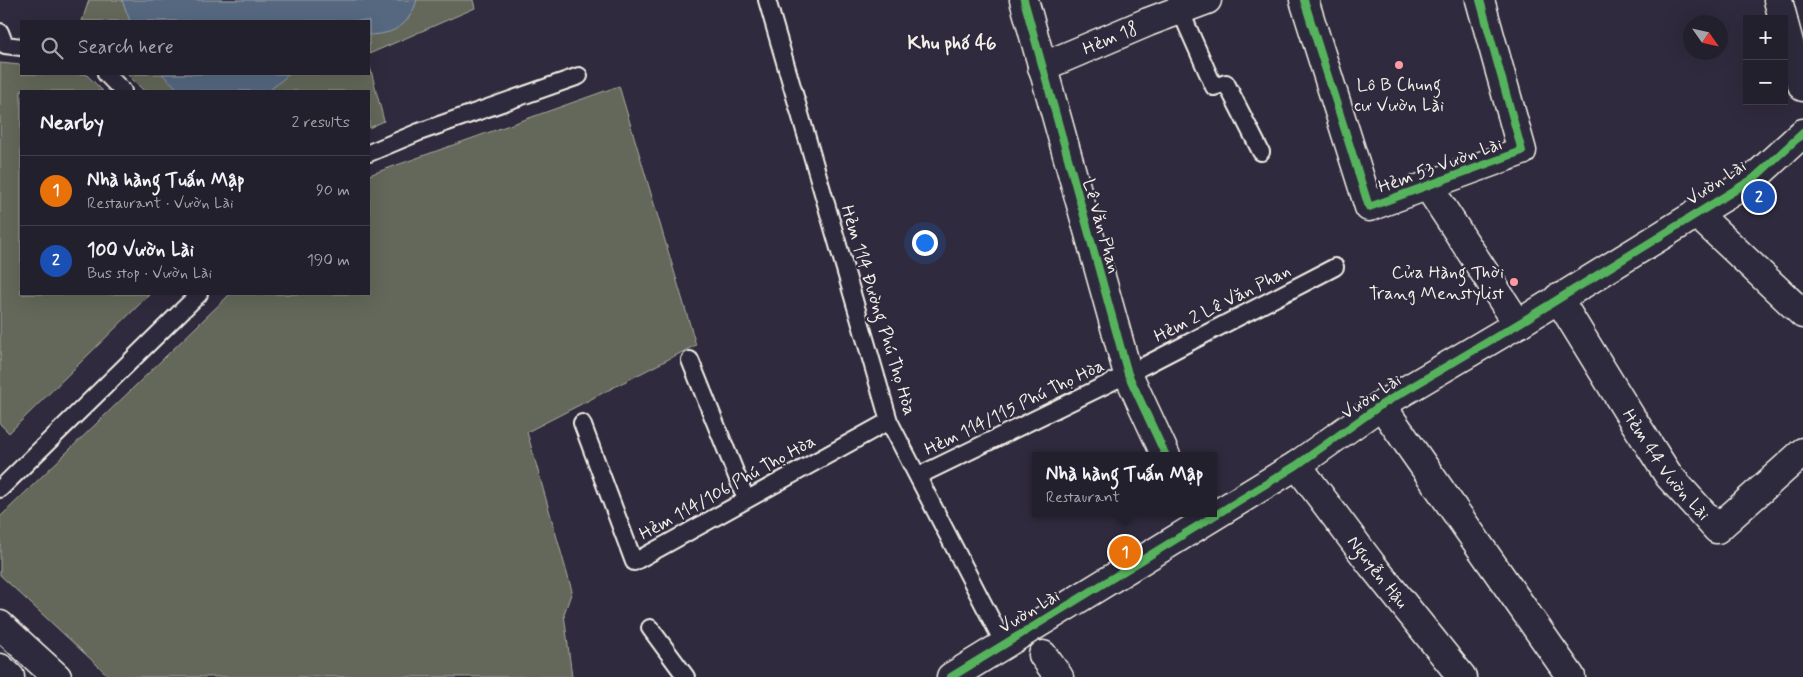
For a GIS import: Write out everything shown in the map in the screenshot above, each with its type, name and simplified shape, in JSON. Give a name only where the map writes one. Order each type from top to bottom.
[{"type":"street","name":"Lê Văn Phan","points":[[1024,0],[1128,374],[1164,452]]},
{"type":"street","name":"Hẻm 18","points":[[1042,67],[1148,22],[1207,0]]},
{"type":"street","name":"Hẻm 53 Vườn Lài","points":[[1304,0],[1369,207],[1522,151],[1480,0]]},
{"type":"street","points":[[1778,0],[1782,15]]},
{"type":"street","points":[[1788,39],[1798,76],[1803,87]]},
{"type":"street","name":"Vườn Lài","points":[[1217,507],[1297,465],[1381,405],[1518,324],[1753,178],[1803,133]]},
{"type":"street","name":"Hẻm 53 Vườn Lài","points":[[1428,186],[1518,324]]},
{"type":"street","points":[[1696,213],[1803,314]]},
{"type":"street","name":"Hẻm 44 Vườn Lài","points":[[1558,298],[1669,476],[1718,529],[1803,452]]},
{"type":"street","points":[[1381,405],[1570,677]]},
{"type":"street","name":"Nguyễn Hậu","points":[[1297,465],[1372,565],[1462,677]]},
{"type":"street","name":"Vườn Lài","points":[[951,677],[1195,519]]},
{"type":"street","points":[[0,624],[57,677]]},
{"type":"street","points":[[1042,654],[1059,677]]},
{"type":"street","points":[[0,668],[10,677]]},
{"type":"lane","name":"Hẻm 114 Đường Phú Thọ Hòa","points":[[767,0],[889,421],[1004,644]]},
{"type":"lane","points":[[1180,10],[1214,87],[1226,83],[1261,152]]},
{"type":"lane","points":[[0,32],[5,45],[20,47]]},
{"type":"lane","points":[[107,75],[122,90]]},
{"type":"lane","points":[[370,153],[419,132],[579,76]]},
{"type":"lane","name":"Hẻm 2 Lê Văn Phan","points":[[1128,374],[1335,267]]},
{"type":"lane","points":[[0,489],[198,295]]},
{"type":"lane","points":[[690,360],[746,499]]},
{"type":"lane","name":"Hẻm 114/115 Phú Thọ Hòa","points":[[918,476],[1128,374]]},
{"type":"lane","name":"Hẻm 114/106 Phú Thọ Hòa","points":[[582,423],[634,562],[889,421]]},
{"type":"lane","points":[[650,628],[686,677]]},
{"type":"green space","points":[[89,0],[473,0],[475,8],[370,54],[370,20],[82,20]]},
{"type":"green space","points":[[0,63],[20,65],[20,75],[87,75],[102,90],[20,90],[20,295],[149,295],[9,433],[0,424]]},
{"type":"green space","points":[[370,67],[384,121],[370,128],[370,90],[143,90],[128,75],[370,75]]},
{"type":"green space","points":[[619,86],[696,345],[527,432],[572,591],[564,614],[572,677],[110,677],[0,575],[0,517],[229,295],[370,295],[370,175]]},
{"type":"water","points":[[122,0],[417,0],[410,16],[400,26],[387,33],[370,35],[370,20],[130,20]]},
{"type":"water","points":[[163,75],[288,75],[270,90],[179,90]]},
{"type":"cycle path","points":[[1024,0],[1128,374],[1164,452]]},
{"type":"cycle path","points":[[1304,0],[1369,207],[1522,151],[1480,0]]},
{"type":"cycle path","points":[[1217,514],[1297,465],[1381,405],[1518,324],[1753,179],[1803,133]]},
{"type":"cycle path","points":[[951,677],[1212,517]]},
{"type":"place","name":"Lô B Chung cư Vườn Lài","points":[[1399,65]]},
{"type":"place","name":"100 Vườn Lài","points":[[1759,197]]},
{"type":"place","name":"Cửa Hàng Thời Trang Menstylist","points":[[1514,282]]},
{"type":"place","name":"Nhà hàng Tuấn Mập","points":[[1125,552]]},
{"type":"district","name":"Khu phố 46","points":[[952,42]]}]
